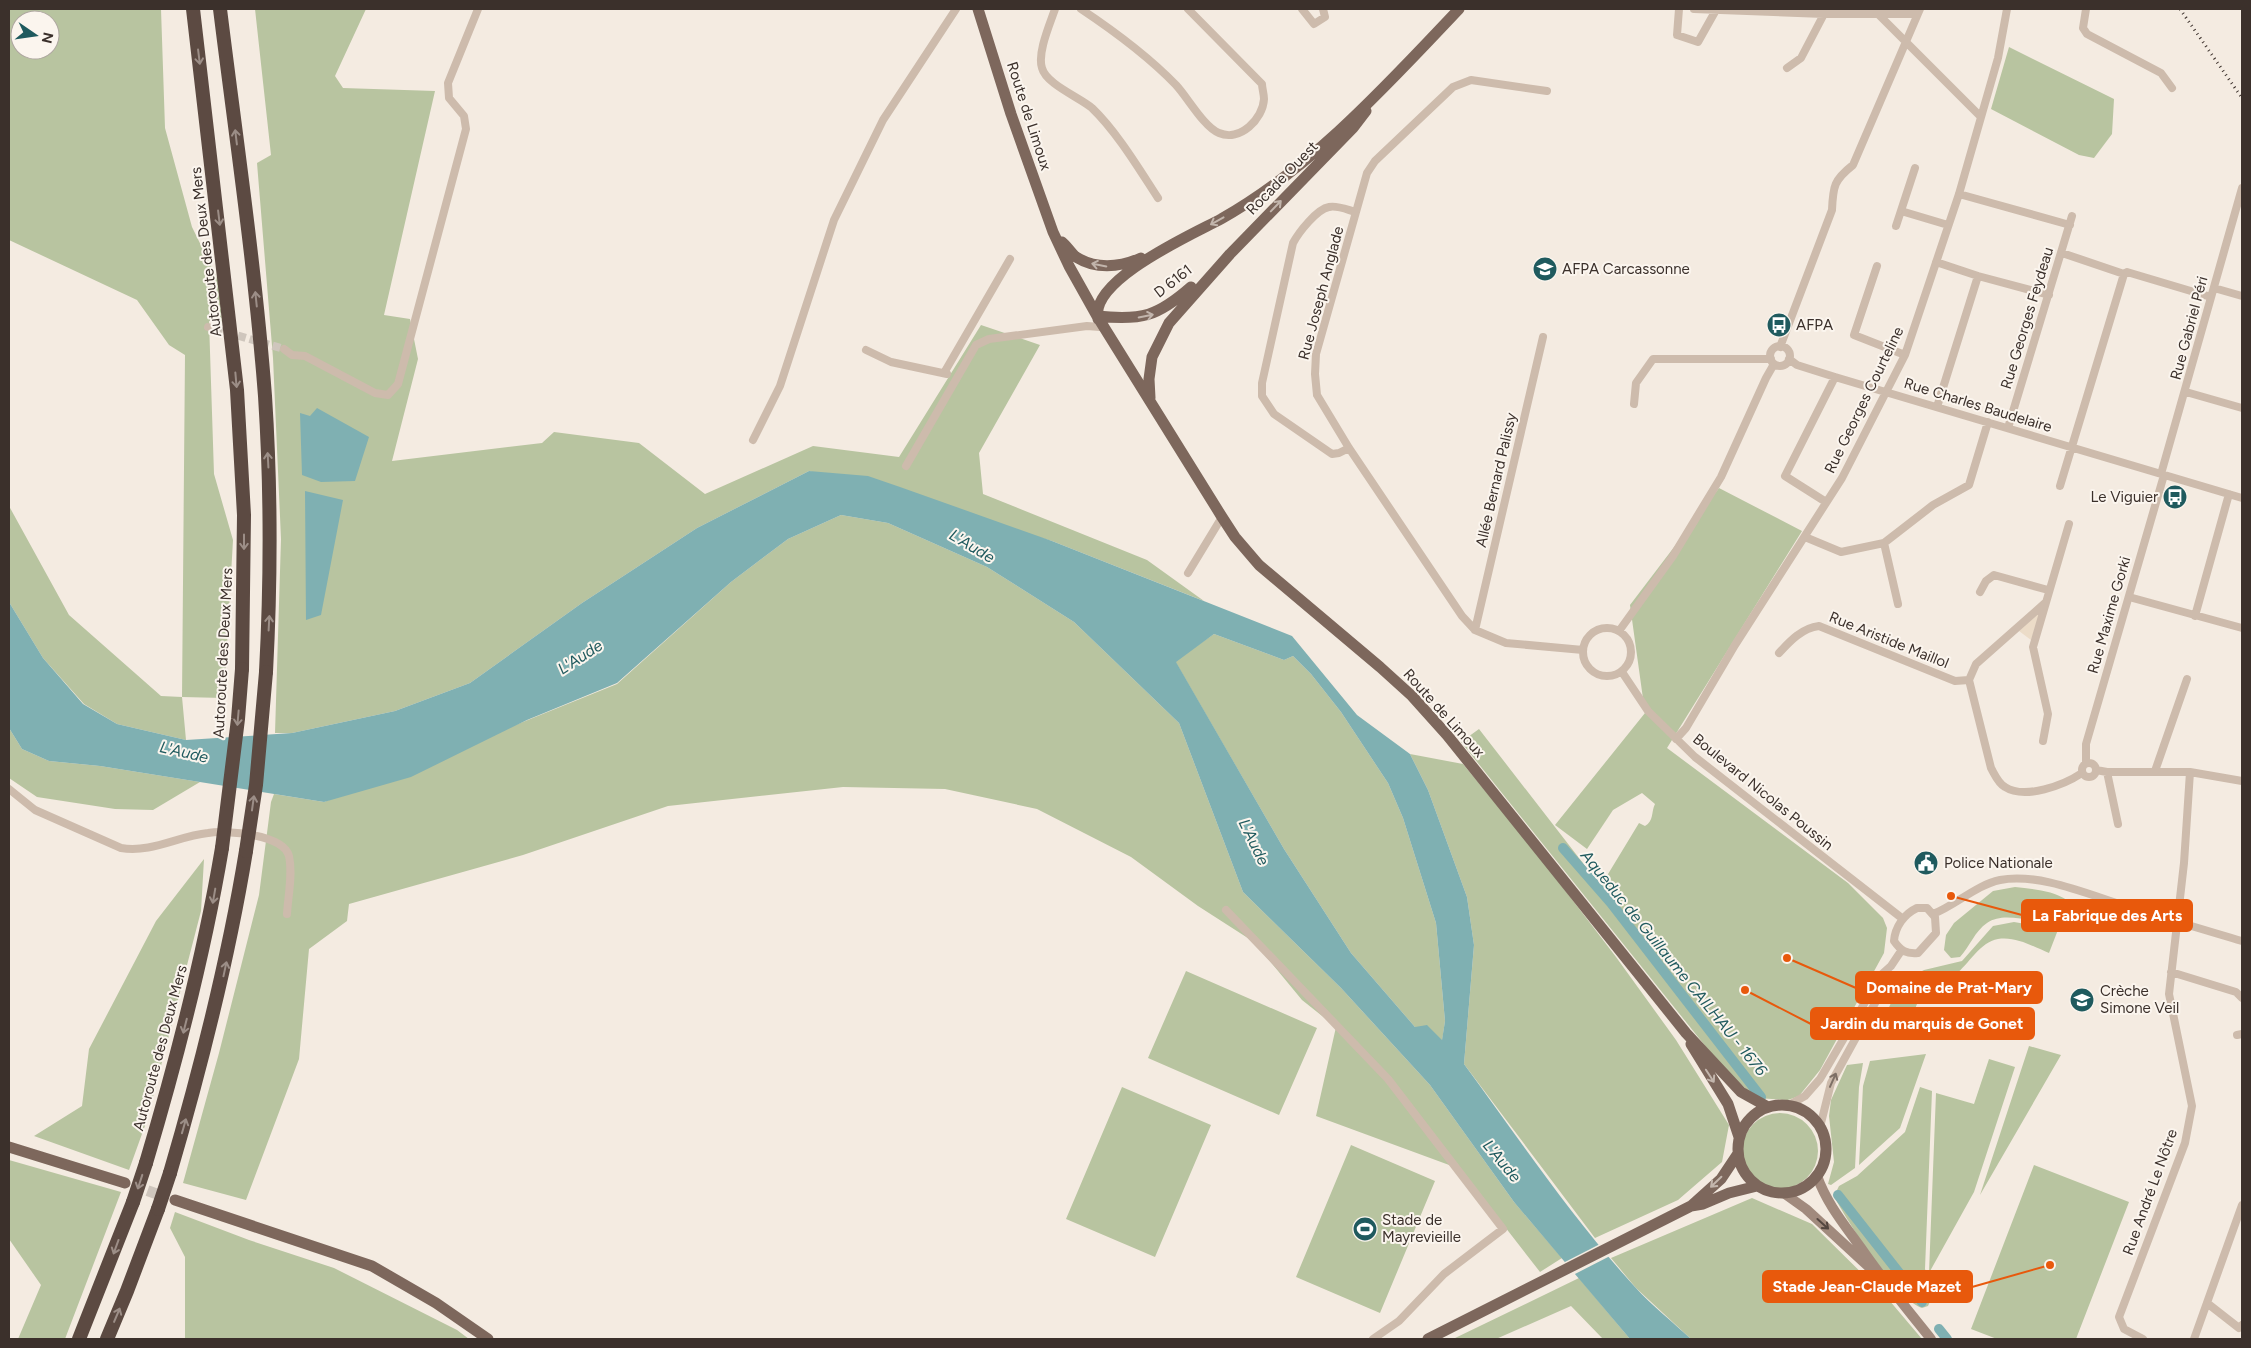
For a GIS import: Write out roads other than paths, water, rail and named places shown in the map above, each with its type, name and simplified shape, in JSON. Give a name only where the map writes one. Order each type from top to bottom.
[{"type":"highway","name":"Autoroute des Deux Mers","points":[[79,1339],[105,1278],[146,1163],[197,979],[222,848],[238,719],[242,669],[244,515],[237,390],[193,9]]},
{"type":"highway","points":[[107,1339],[170,1173],[200,1072],[221,985],[246,851],[256,785],[266,672],[270,599],[271,518],[265,404],[256,304],[220,9]]},
{"type":"main road","name":"Route de Limoux","points":[[978,9],[1011,114],[1053,232],[1099,321]]},
{"type":"main road","name":"Rocade Ouest","points":[[1053,232],[1075,256],[1092,264],[1124,265],[1162,250],[1223,218],[1273,186],[1324,143],[1391,81],[1459,9]]},
{"type":"main road","name":"Rocade Ouest","points":[[1192,295],[1353,128],[1391,81]]},
{"type":"main road","name":"Rocade Ouest","points":[[1099,321],[1102,299],[1119,279],[1162,250]]},
{"type":"main road","name":"D 6161","points":[[1099,321],[1155,314],[1176,300],[1230,254]]},
{"type":"main road","name":"D 6161","points":[[1151,400],[1149,379],[1152,357],[1169,323],[1192,295]]},
{"type":"main road","name":"D 6161","points":[[1099,321],[1151,400],[1166,428]]},
{"type":"main road","name":"D 6161","points":[[1099,321],[1146,406],[1166,428]]},
{"type":"main road","name":"Route de Limoux","points":[[1166,428],[1235,537],[1260,565],[1412,696],[1447,735],[1686,1033]]},
{"type":"main road","name":"D 6161","points":[[1686,1033],[1741,1092],[1768,1107]]},
{"type":"main road","name":"D 6161","points":[[1686,1033],[1700,1061],[1728,1104],[1739,1136]]},
{"type":"main road","points":[[1789,1105],[1808,1113],[1820,1127],[1826,1144],[1826,1152],[1817,1176],[1803,1188],[1785,1194],[1770,1192],[1757,1186],[1744,1173],[1737,1155],[1739,1136],[1750,1118],[1768,1107],[1789,1105]]},
{"type":"main road","points":[[9,1147],[126,1183]]},
{"type":"main road","points":[[1428,1339],[1691,1206],[1721,1179],[1737,1155]]},
{"type":"main road","points":[[1817,1176],[1831,1206],[1886,1285],[1931,1339]]},
{"type":"main road","points":[[1691,1206],[1703,1204],[1729,1193],[1757,1186]]},
{"type":"main road","points":[[1785,1194],[1803,1207],[1886,1285]]},
{"type":"main road","points":[[175,1200],[372,1266],[436,1303],[488,1339]]},
{"type":"street","points":[[284,349],[292,355],[305,356],[375,393],[388,395],[398,384],[466,129],[464,116],[449,98],[448,83],[478,9]]},
{"type":"street","points":[[754,440],[780,386],[834,220],[883,120],[956,9]]},
{"type":"street","points":[[1055,9],[1040,57],[1042,70],[1048,78],[1092,108],[1126,151],[1158,198]]},
{"type":"street","points":[[1081,9],[1147,58],[1175,84],[1206,122],[1218,133],[1231,135],[1250,127],[1260,114],[1264,99],[1262,84],[1188,9]]},
{"type":"street","points":[[1302,9],[1314,24],[1325,17],[1323,9]]},
{"type":"street","points":[[1679,9],[1677,35],[1698,42],[1716,10]]},
{"type":"street","points":[[1619,631],[1673,556],[1721,477],[1773,362],[1773,350],[1780,347],[1832,210],[1833,190],[1838,176],[1853,164],[1919,11],[1878,14],[1844,11],[1824,14],[1763,10],[1694,9]]},
{"type":"street","name":"Rue Georges Courteline","points":[[1676,739],[1686,728],[1735,645],[1842,478],[1905,355],[1959,194],[1998,58],[2007,9]]},
{"type":"street","points":[[2086,9],[2083,28],[2088,34],[2161,73],[2172,88]]},
{"type":"street","points":[[1787,68],[1801,58],[1824,14]]},
{"type":"street","points":[[1878,14],[1980,116]]},
{"type":"street","name":"Rue Joseph Anglade","points":[[1547,91],[1471,80],[1453,87],[1375,160],[1367,174],[1356,212],[1316,354],[1314,374],[1317,395],[1349,448],[1462,616],[1475,630],[1506,643],[1583,650]]},
{"type":"street","points":[[1896,226],[1915,168]]},
{"type":"street","name":"Rue Gabriel Péri","points":[[2162,475],[2242,188]]},
{"type":"street","points":[[1959,194],[2070,224]]},
{"type":"street","points":[[1349,448],[1332,454],[1274,414],[1262,396],[1262,383],[1293,243],[1300,230],[1327,207],[1336,206],[1356,212]]},
{"type":"street","points":[[1901,211],[1948,225]]},
{"type":"street","name":"Rue Georges Feydeau","points":[[2008,428],[2072,216]]},
{"type":"street","points":[[2234,220],[2242,222]]},
{"type":"street","points":[[2062,253],[2124,274],[2126,272],[2211,297]]},
{"type":"street","points":[[944,373],[1010,259]]},
{"type":"street","points":[[1936,262],[1978,276],[2049,295]]},
{"type":"street","points":[[1877,266],[1854,335],[1905,355]]},
{"type":"street","points":[[2060,486],[2124,274]]},
{"type":"street","points":[[1937,407],[1978,276]]},
{"type":"street","points":[[2214,288],[2242,296]]},
{"type":"street","points":[[906,466],[976,345],[989,340],[1087,326],[1099,321]]},
{"type":"street","name":"Allée Bernard Palissy","points":[[1475,630],[1543,337]]},
{"type":"street","points":[[1634,404],[1636,383],[1653,359],[1773,362],[1784,366],[1790,359],[1788,351],[1780,347]]},
{"type":"street","points":[[866,350],[891,362],[957,376]]},
{"type":"street","name":"Rue Charles Baudelaire","points":[[1790,359],[1797,365],[1835,377],[2242,498]]},
{"type":"street","points":[[1826,502],[1785,476],[1835,377]]},
{"type":"street","points":[[2186,392],[2242,408]]},
{"type":"street","points":[[1805,537],[1841,552],[1884,542],[1933,505],[1969,485],[1988,422]]},
{"type":"street","name":"Rue Maxime Gorki","points":[[2086,763],[2086,744],[2162,475]]},
{"type":"street","points":[[2196,616],[2229,494]]},
{"type":"street","points":[[1188,574],[1222,517]]},
{"type":"street","points":[[2043,741],[2048,714],[2033,647],[2044,602],[2069,524]]},
{"type":"street","points":[[1884,542],[1898,604]]},
{"type":"street","points":[[1980,592],[1986,580],[1994,575],[2048,590]]},
{"type":"street","points":[[2129,597],[2242,628]]},
{"type":"street","points":[[2044,602],[1976,664],[1969,680],[1991,768],[1998,781],[2004,787],[2016,791],[2031,791],[2075,778],[2082,773],[2082,768],[2086,763],[2093,764],[2096,770]]},
{"type":"street","name":"Rue Aristide Maillol","points":[[1778,653],[1791,640],[1811,626],[1819,626],[1954,681],[1969,680]]},
{"type":"street","points":[[1606,628],[1619,631],[1626,637],[1632,651],[1627,667],[1622,672],[1607,677],[1598,675],[1590,670],[1584,662],[1583,650],[1589,636],[1596,630],[1606,628]]},
{"type":"street","name":"Boulevard Nicolas Poussin","points":[[1622,672],[1648,711],[1676,739],[1766,813],[1903,919]]},
{"type":"street","points":[[2155,771],[2187,679]]},
{"type":"street","points":[[2082,773],[2090,776],[2096,770]]},
{"type":"street","points":[[2096,770],[2107,772],[2190,772],[2242,781]]},
{"type":"street","points":[[2107,772],[2118,824]]},
{"type":"street","name":"Rue André Le Nôtre","points":[[2143,1339],[2124,1329],[2118,1317],[2185,1143],[2192,1106],[2169,994],[2184,863],[2190,772]]},
{"type":"street","points":[[9,790],[35,810],[121,848],[135,850],[149,848],[207,833],[230,832],[273,840],[283,847],[288,854],[290,868],[287,914]]},
{"type":"street","points":[[1933,914],[1948,909],[1988,883],[2010,878],[2029,878],[2072,889],[2242,941]]},
{"type":"street","points":[[1917,908],[1927,908],[1933,914],[1937,923],[1936,933],[1926,946],[1918,952],[1910,954],[1900,951],[1894,941],[1895,933],[1903,919],[1917,908]]},
{"type":"street","points":[[1226,910],[1388,1079],[1503,1229],[1444,1274],[1399,1321],[1373,1339]]},
{"type":"street","points":[[1789,1105],[1805,1096],[1820,1079],[1881,975],[1888,969],[1900,951]]},
{"type":"street","points":[[1820,1127],[1831,1083],[1885,985],[1888,969]]},
{"type":"street","points":[[2171,972],[2236,992],[2242,998]]},
{"type":"street","points":[[2194,1339],[2242,1205]]},
{"type":"street","points":[[2207,1303],[2239,1328],[2242,1325]]},
{"type":"water","points":[[317,408],[369,437],[355,481],[321,482],[302,475],[300,413],[310,416]]},
{"type":"water","name":"L'Aude","points":[[809,471],[868,476],[1052,541],[1292,636],[1357,715],[1410,754],[1428,790],[1467,897],[1474,945],[1464,1064],[1589,1234],[1642,1294],[1691,1339],[1630,1339],[1514,1202],[1430,1085],[1341,988],[1243,892],[1179,723],[1074,622],[987,567],[888,523],[841,515],[788,539],[731,582],[617,683],[527,720],[411,777],[324,802],[100,766],[49,761],[22,749],[9,728],[9,602],[43,658],[83,704],[117,724],[186,740],[292,733],[395,711],[470,683],[582,603],[697,528]],"holes":[[[1214,634],[1284,660],[1293,656],[1311,674],[1341,712],[1388,783],[1403,818],[1436,923],[1445,1021],[1442,1040],[1427,1025],[1415,1027],[1351,953],[1284,849],[1176,662]]]},
{"type":"water","points":[[305,491],[343,500],[321,615],[306,620]]},
{"type":"waterway","name":"Aqueduc de Guillaume CAILHAU - 1676","points":[[1563,848],[1611,903],[1761,1097]]},
{"type":"waterway","name":"Aqueduc de Guillaume CAILHAU - 1676","points":[[1838,1195],[1922,1302]]},
{"type":"waterway","name":"Aqueduc de Guillaume CAILHAU - 1676","points":[[1939,1329],[1947,1339]]},
{"type":"tunnel","points":[[215,329],[284,349]]},
{"type":"tunnel","points":[[132,1185],[168,1198]]},
{"type":"railway","points":[[2180,9],[2242,98]]},
{"type":"place","name":"AFPA Carcassonne","points":[[1545,269]]},
{"type":"place","name":"AFPA","points":[[1779,325]]},
{"type":"place","name":"Le Viguier","points":[[2175,497]]},
{"type":"place","name":"Police Nationale","points":[[1926,863]]},
{"type":"place","name":"La Fabrique des Arts","points":[[1951,896]]},
{"type":"place","name":"Domaine de Prat-Mary","points":[[1787,958]]},
{"type":"place","name":"Jardin du marquis de Gonet","points":[[1745,990]]},
{"type":"place","name":"Crèche Simone Veil","points":[[2082,1000]]},
{"type":"place","name":"Stade de Mayrevieille","points":[[1365,1229]]},
{"type":"place","name":"Stade Jean-Claude Mazet","points":[[2050,1265]]}]
